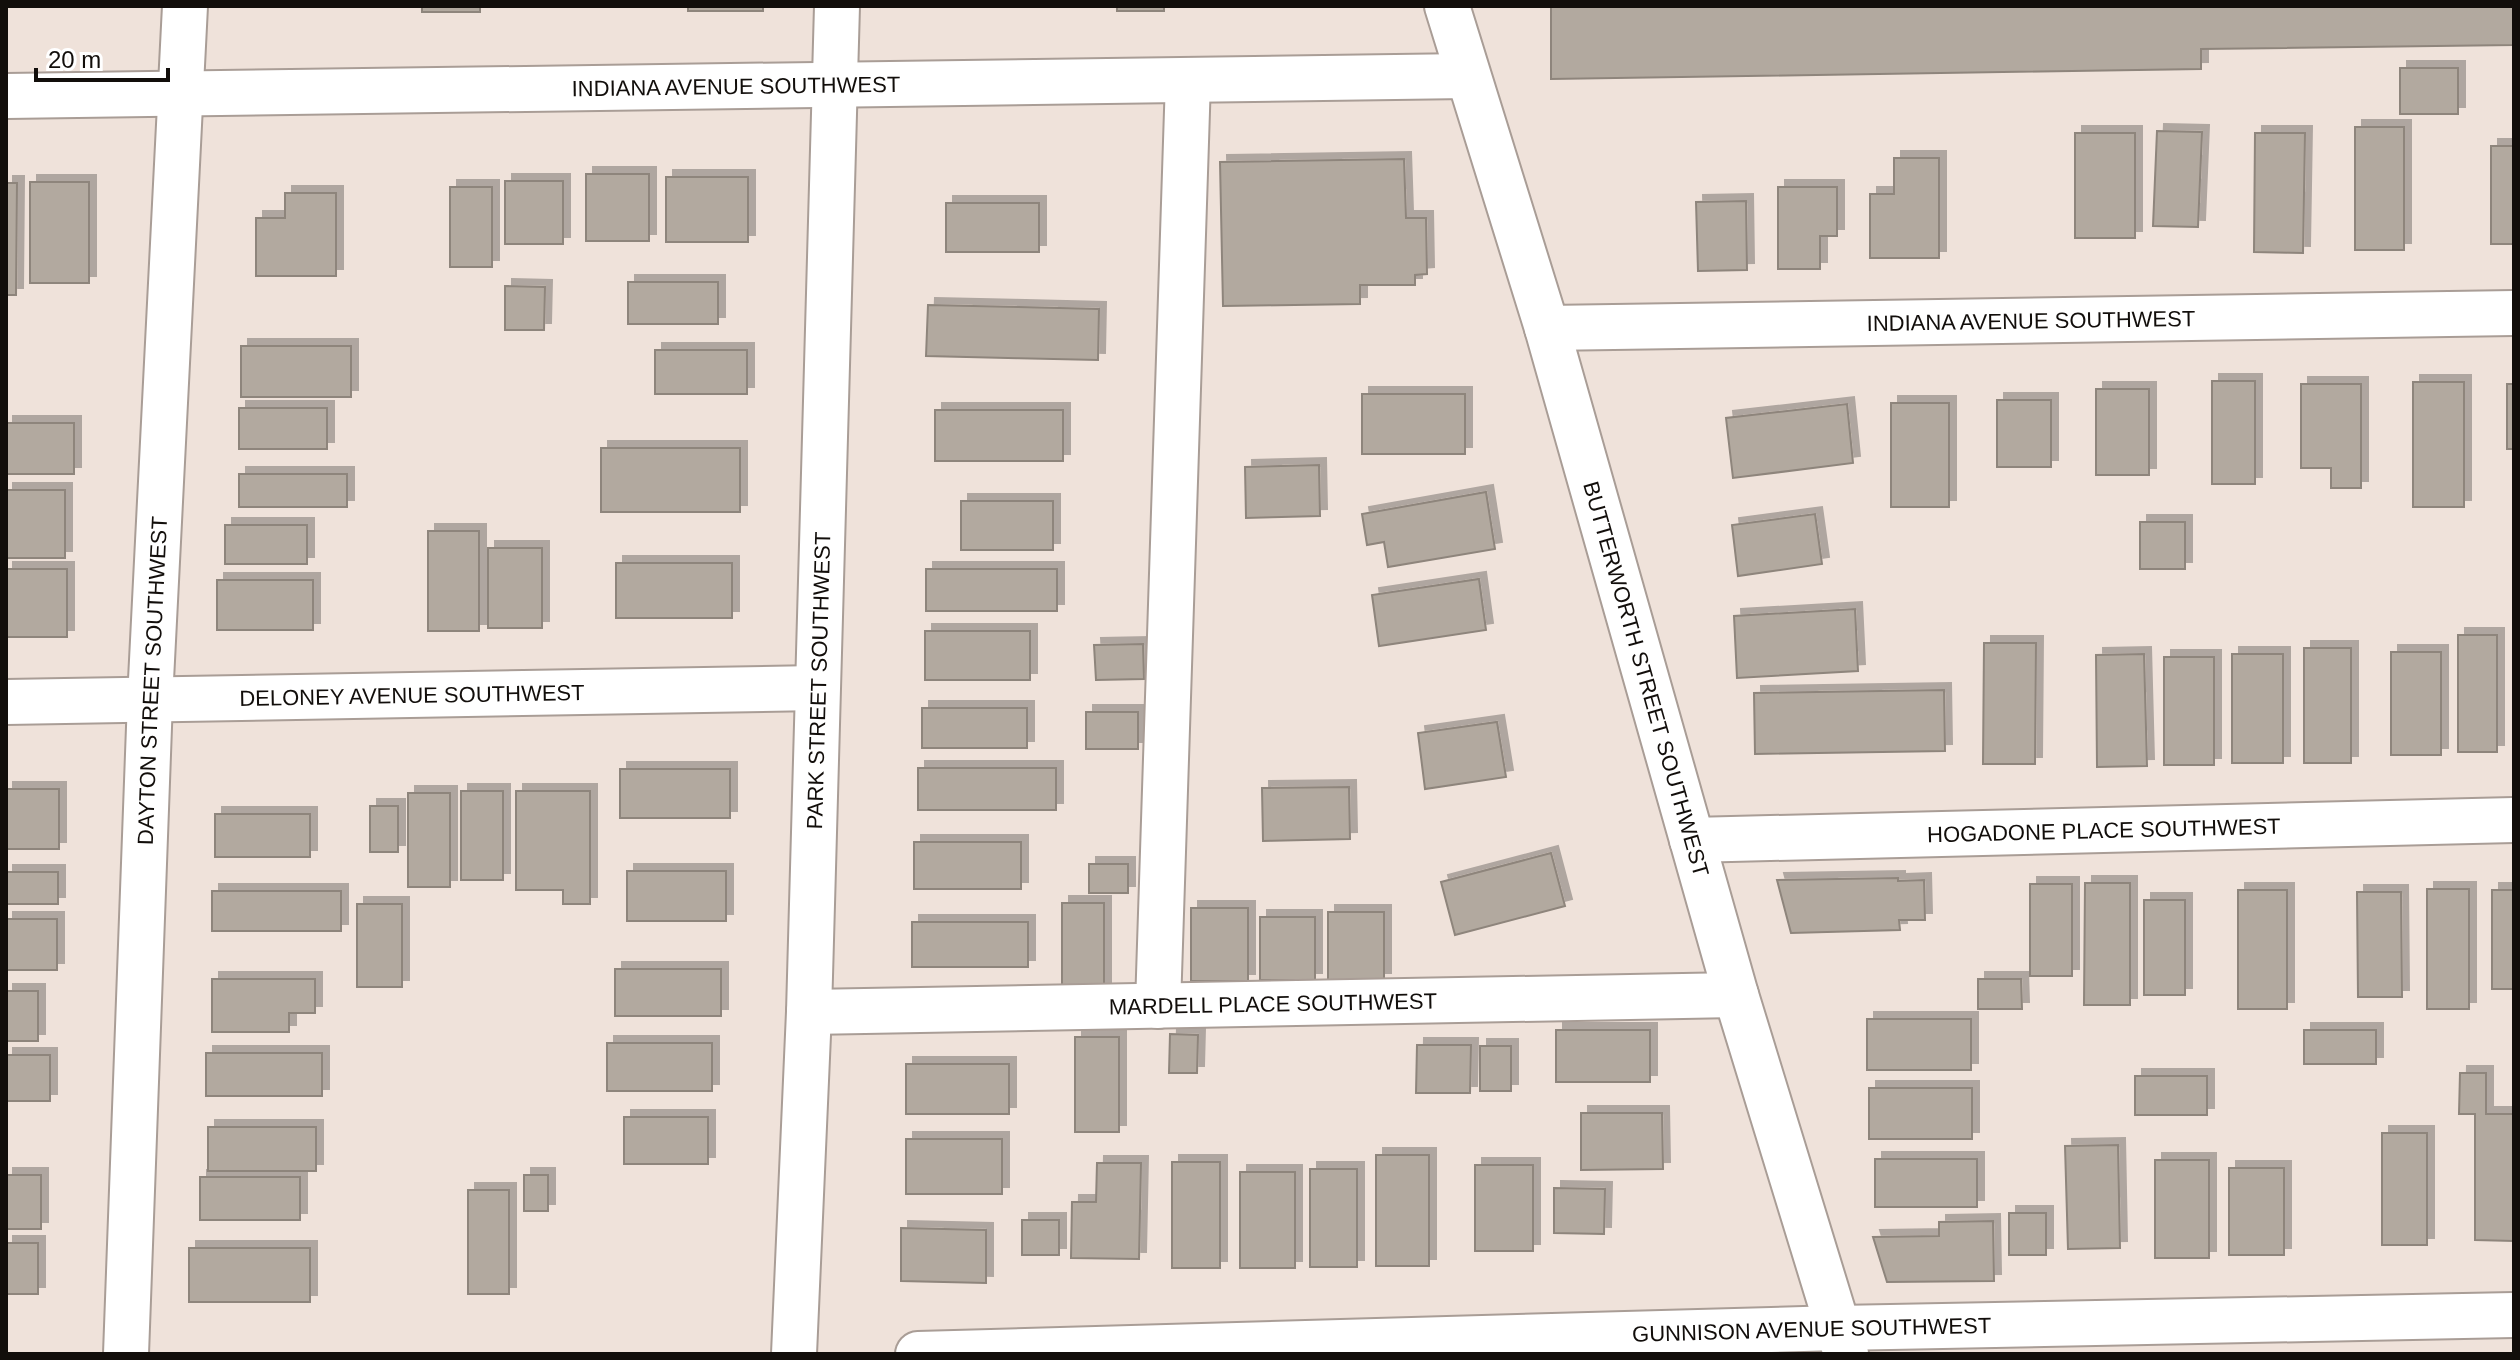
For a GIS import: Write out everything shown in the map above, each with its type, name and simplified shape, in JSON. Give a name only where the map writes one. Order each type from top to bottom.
[{"type":"street","name":"DAYTON STREET SOUTHWEST","points":[[126,1354],[150,700],[185,6]]},
{"type":"street","name":"PARK STREET SOUTHWEST","points":[[794,1354],[809,1012],[837,6]]},
{"type":"street","name":"BUTTERWORTH STREET SOUTHWEST","points":[[1447,6],[1547,328],[1736,995],[1842,1341]]},
{"type":"street","name":"INDIANA AVENUE SOUTHWEST","points":[[6,96],[1467,76]]},
{"type":"street","points":[[1158,1006],[1188,80]]},
{"type":"street","name":"INDIANA AVENUE SOUTHWEST","points":[[1547,328],[2514,313]]},
{"type":"street","name":"DELONEY AVENUE SOUTHWEST","points":[[6,702],[817,688]]},
{"type":"street","name":"HOGADONE PLACE SOUTHWEST","points":[[1692,840],[2514,820]]},
{"type":"street","name":"MARDELL PLACE SOUTHWEST","points":[[809,1012],[1736,995]]},
{"type":"street","name":"GUNNISON AVENUE SOUTHWEST","points":[[918,1354],[1842,1341],[2514,1315]]},
{"type":"building","points":[[422,6],[480,6],[480,12],[422,12]]},
{"type":"building","points":[[688,6],[763,6],[763,11],[688,11]]},
{"type":"building","points":[[1117,6],[1164,6],[1164,11],[1117,11]]},
{"type":"building","points":[[1551,6],[2514,6],[2514,45],[2201,49],[2201,69],[1551,79]]},
{"type":"building","points":[[2400,68],[2458,68],[2458,114],[2400,114]]},
{"type":"building","points":[[2355,127],[2404,127],[2404,250],[2355,250]]},
{"type":"building","points":[[2157,131],[2202,132],[2198,227],[2153,226]]},
{"type":"building","points":[[2075,133],[2135,133],[2135,238],[2075,238]]},
{"type":"building","points":[[2255,133],[2305,133],[2303,253],[2254,252]]},
{"type":"building","points":[[2491,146],[2514,146],[2514,244],[2491,244]]},
{"type":"building","points":[[1894,158],[1939,158],[1939,258],[1870,258],[1870,194],[1894,194]]},
{"type":"building","points":[[1404,159],[1406,218],[1426,218],[1427,274],[1415,275],[1415,285],[1360,285],[1360,304],[1223,306],[1220,162]]},
{"type":"building","points":[[586,174],[649,174],[649,241],[586,241]]},
{"type":"building","points":[[666,177],[748,177],[748,242],[666,242]]},
{"type":"building","points":[[505,181],[563,181],[563,244],[505,244]]},
{"type":"building","points":[[30,182],[89,182],[89,283],[30,283]]},
{"type":"building","points":[[6,183],[17,183],[16,295],[6,295]]},
{"type":"building","points":[[450,187],[492,187],[492,267],[450,267]]},
{"type":"building","points":[[1778,187],[1837,187],[1837,236],[1820,236],[1820,269],[1778,269]]},
{"type":"building","points":[[285,193],[336,193],[336,276],[256,276],[256,218],[285,218]]},
{"type":"building","points":[[1746,201],[1747,270],[1698,271],[1696,202]]},
{"type":"building","points":[[946,203],[1039,203],[1039,252],[946,252]]},
{"type":"building","points":[[628,282],[718,282],[718,324],[628,324]]},
{"type":"building","points":[[505,286],[545,287],[544,330],[505,330]]},
{"type":"building","points":[[928,305],[1099,309],[1098,360],[926,356]]},
{"type":"building","points":[[241,346],[351,346],[351,397],[241,397]]},
{"type":"building","points":[[655,350],[747,350],[747,394],[655,394]]},
{"type":"building","points":[[2212,381],[2255,381],[2255,484],[2212,484]]},
{"type":"building","points":[[2413,382],[2464,382],[2464,507],[2413,507]]},
{"type":"building","points":[[2301,384],[2361,384],[2361,488],[2331,488],[2331,468],[2301,468]]},
{"type":"building","points":[[2507,384],[2514,384],[2514,449],[2507,449]]},
{"type":"building","points":[[2096,389],[2149,389],[2149,475],[2096,475]]},
{"type":"building","points":[[1362,394],[1465,394],[1465,454],[1362,454]]},
{"type":"building","points":[[1997,400],[2051,400],[2051,467],[1997,467]]},
{"type":"building","points":[[1891,403],[1949,403],[1949,507],[1891,507]]},
{"type":"building","points":[[1847,404],[1853,463],[1733,478],[1726,418]]},
{"type":"building","points":[[239,408],[327,408],[327,449],[239,449]]},
{"type":"building","points":[[935,410],[1063,410],[1063,461],[935,461]]},
{"type":"building","points":[[6,423],[74,423],[74,474],[6,474]]},
{"type":"building","points":[[601,448],[740,448],[740,512],[601,512]]},
{"type":"building","points":[[1319,465],[1320,516],[1246,518],[1245,467]]},
{"type":"building","points":[[239,474],[347,474],[347,507],[239,507]]},
{"type":"building","points":[[6,490],[65,490],[65,558],[6,558]]},
{"type":"building","points":[[1486,492],[1495,549],[1388,567],[1384,542],[1367,545],[1362,514]]},
{"type":"building","points":[[961,501],[1053,501],[1053,550],[961,550]]},
{"type":"building","points":[[1815,514],[1822,564],[1738,576],[1732,525]]},
{"type":"building","points":[[2140,522],[2185,522],[2185,569],[2140,569]]},
{"type":"building","points":[[225,525],[307,525],[307,564],[225,564]]},
{"type":"building","points":[[428,531],[479,531],[479,631],[428,631]]},
{"type":"building","points":[[488,548],[542,548],[542,628],[488,628]]},
{"type":"building","points":[[616,563],[732,563],[732,618],[616,618]]},
{"type":"building","points":[[6,569],[67,569],[67,637],[6,637]]},
{"type":"building","points":[[926,569],[1057,569],[1057,611],[926,611]]},
{"type":"building","points":[[1479,579],[1486,630],[1379,646],[1372,595]]},
{"type":"building","points":[[217,580],[313,580],[313,630],[217,630]]},
{"type":"building","points":[[1855,609],[1858,671],[1737,678],[1734,616]]},
{"type":"building","points":[[925,631],[1030,631],[1030,680],[925,680]]},
{"type":"building","points":[[2458,635],[2497,635],[2497,752],[2458,752]]},
{"type":"building","points":[[2514,641],[2514,750],[2513,750]]},
{"type":"building","points":[[1984,643],[2036,643],[2035,764],[1983,764]]},
{"type":"building","points":[[1143,644],[1144,679],[1096,680],[1094,645]]},
{"type":"building","points":[[2304,648],[2351,648],[2351,763],[2304,763]]},
{"type":"building","points":[[2391,652],[2441,652],[2441,755],[2391,755]]},
{"type":"building","points":[[2144,654],[2147,766],[2097,767],[2096,655]]},
{"type":"building","points":[[2232,654],[2283,654],[2283,763],[2232,763]]},
{"type":"building","points":[[2164,657],[2214,657],[2214,765],[2164,765]]},
{"type":"building","points":[[1944,690],[1945,751],[1755,754],[1754,693]]},
{"type":"building","points":[[922,708],[1027,708],[1027,748],[922,748]]},
{"type":"building","points":[[1086,712],[1138,712],[1138,749],[1086,749]]},
{"type":"building","points":[[1497,722],[1506,777],[1425,789],[1418,733]]},
{"type":"building","points":[[918,768],[1056,768],[1056,810],[918,810]]},
{"type":"building","points":[[620,769],[730,769],[730,818],[620,818]]},
{"type":"building","points":[[1349,787],[1350,839],[1263,841],[1262,788]]},
{"type":"building","points":[[6,789],[59,789],[59,849],[6,849]]},
{"type":"building","points":[[461,791],[503,791],[503,880],[461,880]]},
{"type":"building","points":[[516,791],[590,791],[590,904],[563,904],[563,890],[516,890]]},
{"type":"building","points":[[408,793],[450,793],[450,887],[408,887]]},
{"type":"building","points":[[370,806],[398,806],[398,852],[370,852]]},
{"type":"building","points":[[215,814],[310,814],[310,857],[215,857]]},
{"type":"building","points":[[914,842],[1021,842],[1021,889],[914,889]]},
{"type":"building","points":[[1551,853],[1565,906],[1455,935],[1441,882]]},
{"type":"building","points":[[1089,864],[1128,864],[1128,893],[1089,893]]},
{"type":"building","points":[[627,871],[726,871],[726,921],[627,921]]},
{"type":"building","points":[[6,872],[58,872],[58,904],[6,904]]},
{"type":"building","points":[[1898,878],[1898,881],[1924,880],[1925,920],[1899,920],[1900,930],[1791,933],[1777,880]]},
{"type":"building","points":[[2085,883],[2130,883],[2130,1005],[2084,1005]]},
{"type":"building","points":[[2030,884],[2072,884],[2072,976],[2030,976]]},
{"type":"building","points":[[2427,889],[2469,889],[2469,1009],[2427,1009]]},
{"type":"building","points":[[2238,890],[2287,890],[2287,1009],[2238,1009]]},
{"type":"building","points":[[2492,890],[2514,890],[2514,989],[2492,989]]},
{"type":"building","points":[[212,891],[341,891],[341,931],[212,931]]},
{"type":"building","points":[[2357,892],[2401,892],[2402,997],[2358,997]]},
{"type":"building","points":[[2144,900],[2185,900],[2185,995],[2144,995]]},
{"type":"building","points":[[1062,903],[1104,903],[1104,993],[1062,993]]},
{"type":"building","points":[[357,904],[402,904],[402,987],[357,987]]},
{"type":"building","points":[[1191,908],[1248,908],[1248,981],[1191,981]]},
{"type":"building","points":[[1328,912],[1384,912],[1384,980],[1328,980]]},
{"type":"building","points":[[1260,917],[1315,917],[1315,980],[1260,980]]},
{"type":"building","points":[[6,919],[57,919],[57,970],[6,970]]},
{"type":"building","points":[[912,922],[1028,922],[1028,967],[912,967]]},
{"type":"building","points":[[615,969],[721,969],[721,1016],[615,1016]]},
{"type":"building","points":[[212,979],[315,979],[315,1013],[289,1013],[289,1032],[212,1032]]},
{"type":"building","points":[[1978,979],[2021,979],[2022,1009],[1978,1009]]},
{"type":"building","points":[[6,991],[38,991],[38,1041],[6,1041]]},
{"type":"building","points":[[1867,1019],[1971,1019],[1971,1070],[1867,1070]]},
{"type":"building","points":[[1556,1030],[1650,1030],[1650,1082],[1556,1082]]},
{"type":"building","points":[[2304,1030],[2376,1030],[2376,1064],[2304,1064]]},
{"type":"building","points":[[1170,1034],[1198,1035],[1197,1073],[1169,1073]]},
{"type":"building","points":[[1075,1037],[1119,1037],[1119,1132],[1075,1132]]},
{"type":"building","points":[[607,1043],[712,1043],[712,1091],[607,1091]]},
{"type":"building","points":[[1417,1045],[1471,1045],[1470,1093],[1416,1093]]},
{"type":"building","points":[[1480,1046],[1511,1046],[1511,1091],[1480,1091]]},
{"type":"building","points":[[206,1053],[322,1053],[322,1096],[206,1096]]},
{"type":"building","points":[[6,1055],[50,1055],[50,1101],[6,1101]]},
{"type":"building","points":[[906,1064],[1009,1064],[1009,1114],[906,1114]]},
{"type":"building","points":[[2460,1073],[2486,1073],[2486,1114],[2514,1114],[2514,1241],[2475,1240],[2475,1114],[2459,1114]]},
{"type":"building","points":[[2135,1076],[2207,1076],[2207,1115],[2135,1115]]},
{"type":"building","points":[[1869,1088],[1972,1088],[1972,1139],[1869,1139]]},
{"type":"building","points":[[1581,1113],[1662,1113],[1663,1169],[1581,1170]]},
{"type":"building","points":[[624,1117],[708,1117],[708,1164],[624,1164]]},
{"type":"building","points":[[208,1127],[316,1127],[316,1171],[208,1171]]},
{"type":"building","points":[[2382,1133],[2427,1133],[2427,1245],[2382,1245]]},
{"type":"building","points":[[906,1139],[1002,1139],[1002,1194],[906,1194]]},
{"type":"building","points":[[2118,1145],[2120,1248],[2068,1249],[2065,1146]]},
{"type":"building","points":[[1376,1155],[1429,1155],[1429,1266],[1376,1266]]},
{"type":"building","points":[[1875,1159],[1977,1159],[1977,1207],[1875,1207]]},
{"type":"building","points":[[2155,1160],[2209,1160],[2209,1258],[2155,1258]]},
{"type":"building","points":[[1172,1162],[1220,1162],[1220,1268],[1172,1268]]},
{"type":"building","points":[[1097,1163],[1141,1163],[1139,1259],[1071,1258],[1072,1202],[1096,1202]]},
{"type":"building","points":[[1475,1165],[1533,1165],[1533,1251],[1475,1251]]},
{"type":"building","points":[[2229,1168],[2284,1168],[2284,1255],[2229,1255]]},
{"type":"building","points":[[1310,1169],[1357,1169],[1357,1267],[1310,1267]]},
{"type":"building","points":[[1240,1172],[1295,1172],[1295,1268],[1240,1268]]},
{"type":"building","points":[[6,1175],[41,1175],[41,1229],[6,1229]]},
{"type":"building","points":[[524,1175],[548,1175],[548,1211],[524,1211]]},
{"type":"building","points":[[200,1177],[300,1177],[300,1220],[200,1220]]},
{"type":"building","points":[[1554,1188],[1605,1189],[1604,1234],[1554,1233]]},
{"type":"building","points":[[468,1190],[509,1190],[509,1294],[468,1294]]},
{"type":"building","points":[[2009,1213],[2046,1213],[2046,1255],[2009,1255]]},
{"type":"building","points":[[1022,1220],[1059,1220],[1059,1255],[1022,1255]]},
{"type":"building","points":[[1993,1221],[1994,1281],[1887,1282],[1873,1237],[1939,1236],[1939,1222]]},
{"type":"building","points":[[901,1228],[986,1230],[986,1283],[901,1281]]},
{"type":"building","points":[[6,1243],[38,1243],[38,1294],[6,1294]]},
{"type":"building","points":[[189,1248],[310,1248],[310,1302],[189,1302]]}]
